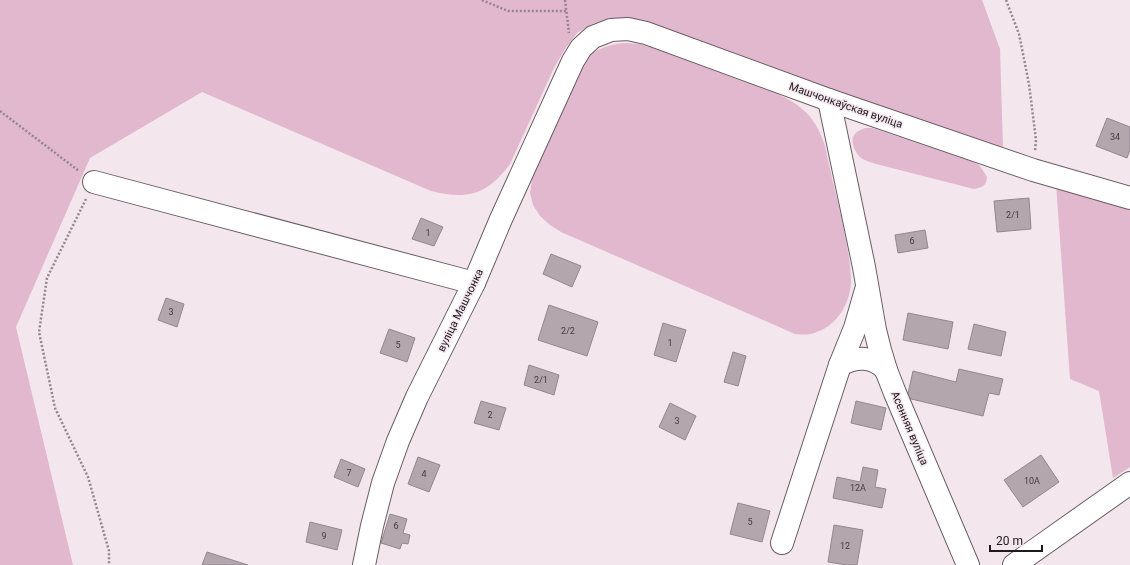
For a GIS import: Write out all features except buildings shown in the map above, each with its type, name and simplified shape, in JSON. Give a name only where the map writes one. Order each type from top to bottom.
[{"type":"street","name":"Машчонкаўская вуліца","points":[[573,61],[581,48],[593,37],[611,30],[628,29],[646,33],[829,100],[1033,170],[1130,198]]},
{"type":"street","name":"вуліца Машчонка","points":[[364,565],[383,483],[398,441],[417,397],[474,283],[501,219],[573,61]]},
{"type":"street","name":"Асенняя вуліца","points":[[829,100],[875,330],[886,370],[968,565]]},
{"type":"street","points":[[94,182],[474,283]]},
{"type":"street","name":"Асенняя вуліца","points":[[782,543],[840,365],[855,328],[867,285]]},
{"type":"street","points":[[840,365],[847,361],[862,358],[877,362],[886,370]]},
{"type":"street","points":[[1014,565],[1130,484]]},
{"type":"path","points":[[482,0],[508,11],[566,11]]},
{"type":"path","points":[[1006,0],[1019,34],[1029,84],[1036,140],[1033,170]]},
{"type":"path","points":[[0,111],[94,182],[47,278],[39,332],[55,408],[88,477],[109,552],[109,565]]},
{"type":"shaded area","points":[[0,0],[982,0],[1000,49],[1003,148],[991,149],[654,24],[631,18],[610,18],[592,24],[577,33],[565,49],[554,68],[510,164],[493,183],[485,189],[466,195],[444,194],[431,191],[202,92],[90,158],[16,327],[73,565],[0,565]]},
{"type":"shaded area","points":[[624,43],[640,44],[655,49],[789,99],[806,112],[813,120],[819,130],[825,146],[848,248],[851,274],[850,290],[845,306],[831,324],[812,334],[795,334],[561,232],[540,216],[533,205],[530,193],[532,179],[581,66],[584,61],[598,50],[607,46]]},
{"type":"shaded area","points":[[865,128],[872,128],[971,161],[979,165],[982,169],[987,177],[986,182],[982,187],[974,189],[865,160],[857,153],[854,147],[853,138],[855,134]]},
{"type":"shaded area","points":[[1056,184],[1130,210],[1130,467],[1113,478],[1099,391],[1070,379]]}]
